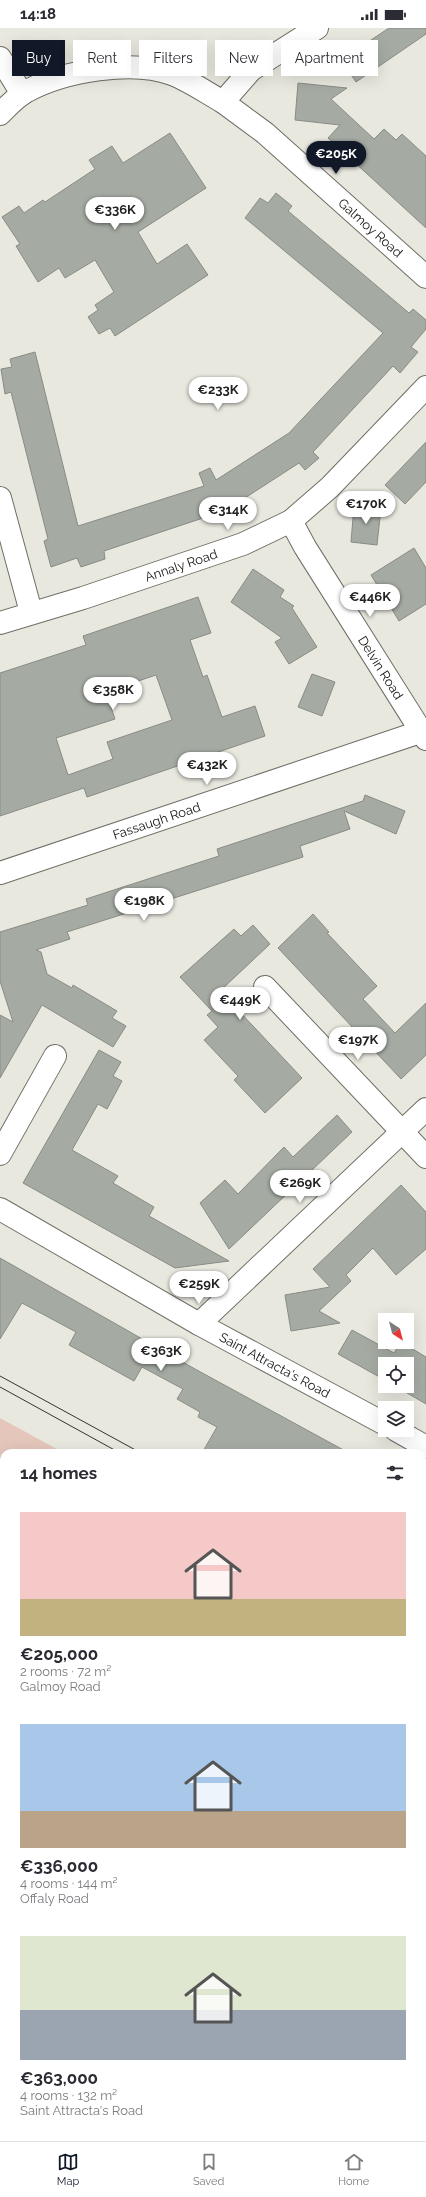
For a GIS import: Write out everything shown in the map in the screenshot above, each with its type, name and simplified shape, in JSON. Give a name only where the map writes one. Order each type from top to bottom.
[{"type":"street","points":[[223,102],[251,70],[317,28]]},
{"type":"street","points":[[0,58],[22,94]]},
{"type":"street","name":"Galmoy Road","points":[[0,114],[22,94],[59,78],[103,69],[134,68],[172,74],[223,102],[265,133],[426,278]]},
{"type":"street","name":"Annaly Road","points":[[0,623],[31,612],[83,598],[243,544],[291,521],[330,487],[426,387]]},
{"type":"street","points":[[0,498],[31,612]]},
{"type":"street","name":"Delvin Road","points":[[291,521],[305,547],[424,733]]},
{"type":"street","name":"Fassaugh Road","points":[[0,873],[424,733]]},
{"type":"street","points":[[265,987],[426,1157]]},
{"type":"street","points":[[0,1154],[55,1056]]},
{"type":"street","points":[[199,1324],[426,1110]]},
{"type":"street","name":"Saint Attracta's Road","points":[[0,1209],[199,1324],[378,1420]]},
{"type":"street","points":[[408,1437],[426,1447]]},
{"type":"shaded area","points":[[0,1418],[57,1449],[0,1449]]},
{"type":"building","points":[[389,28],[426,28],[426,34],[378,67],[378,40],[371,40]]},
{"type":"building","points":[[352,76],[365,76],[356,82]]},
{"type":"building","points":[[298,83],[347,88],[331,99],[374,139],[384,129],[396,140],[402,134],[426,156],[426,228],[328,138],[340,125],[295,120]]},
{"type":"building","points":[[170,133],[206,188],[138,232],[157,264],[187,244],[208,275],[115,336],[110,328],[99,334],[88,317],[98,310],[95,305],[114,292],[95,260],[65,278],[59,268],[38,282],[16,246],[20,244],[2,217],[19,206],[24,213],[43,200],[45,202],[95,169],[89,160],[112,146],[123,163]]},
{"type":"building","points":[[276,193],[292,206],[288,211],[409,313],[413,309],[426,320],[426,329],[411,347],[418,352],[400,373],[393,366],[313,452],[319,458],[305,470],[299,463],[231,507],[235,514],[218,522],[215,514],[104,551],[105,559],[81,567],[77,558],[51,567],[44,541],[48,539],[11,392],[5,394],[1,369],[12,367],[10,359],[35,352],[78,526],[204,486],[199,473],[210,468],[216,480],[289,433],[383,333],[245,218],[260,198],[268,203]]},
{"type":"building","points":[[426,442],[426,482],[405,504],[385,485]]},
{"type":"building","points":[[354,506],[381,508],[377,545],[351,542]]},
{"type":"building","points":[[414,548],[426,568],[426,604],[399,621],[371,575]]},
{"type":"building","points":[[253,569],[284,590],[280,597],[294,606],[292,608],[317,647],[289,664],[275,642],[282,638],[231,602]]},
{"type":"building","points":[[198,597],[211,633],[190,640],[203,677],[207,675],[222,717],[255,706],[265,736],[87,797],[84,788],[0,816],[0,673],[86,645],[83,636]],"holes":[[[156,675],[172,720],[107,742],[113,759],[68,775],[56,738],[115,719],[106,692]]]},
{"type":"building","points":[[312,674],[335,682],[322,716],[298,707]]},
{"type":"building","points":[[365,795],[405,811],[396,834],[344,811],[350,829],[300,846],[303,857],[67,932],[70,939],[36,950],[41,952],[47,974],[72,988],[73,985],[117,1011],[112,1018],[126,1026],[113,1047],[42,1005],[0,1078],[0,1015],[13,1022],[0,981],[0,932],[88,905],[86,899],[219,856],[217,849],[363,801]]},
{"type":"building","points":[[313,914],[329,932],[327,933],[377,986],[363,999],[395,1033],[426,1003],[426,1055],[401,1079],[278,948]]},
{"type":"building","points":[[253,925],[270,944],[220,991],[302,1078],[265,1113],[234,1080],[238,1076],[204,1040],[218,1027],[207,1015],[212,1011],[180,977],[234,929],[241,936]]},
{"type":"building","points":[[99,1050],[121,1062],[113,1076],[122,1081],[107,1109],[98,1104],[72,1150],[118,1176],[113,1183],[154,1207],[149,1216],[229,1261],[175,1268],[23,1183]]},
{"type":"building","points":[[337,1115],[352,1132],[229,1249],[200,1203],[225,1180],[238,1194],[284,1147],[293,1157]]},
{"type":"building","points":[[401,1185],[426,1212],[426,1249],[396,1275],[373,1248],[346,1275],[351,1281],[319,1311],[340,1323],[291,1331],[285,1295],[330,1287],[313,1269]]},
{"type":"building","points":[[0,1258],[195,1369],[342,1449],[204,1449],[217,1427],[198,1417],[200,1412],[177,1399],[183,1389],[142,1367],[134,1381],[69,1345],[76,1332],[22,1303],[0,1339]]},
{"type":"building","points":[[352,1330],[378,1344],[378,1349],[387,1349],[394,1353],[397,1349],[413,1349],[426,1357],[426,1404],[407,1393],[414,1393],[414,1357],[378,1357],[378,1376],[338,1354]]},
{"type":"tram line","points":[[0,1376],[134,1449]]},
{"type":"tram line","points":[[0,1387],[113,1449]]}]
